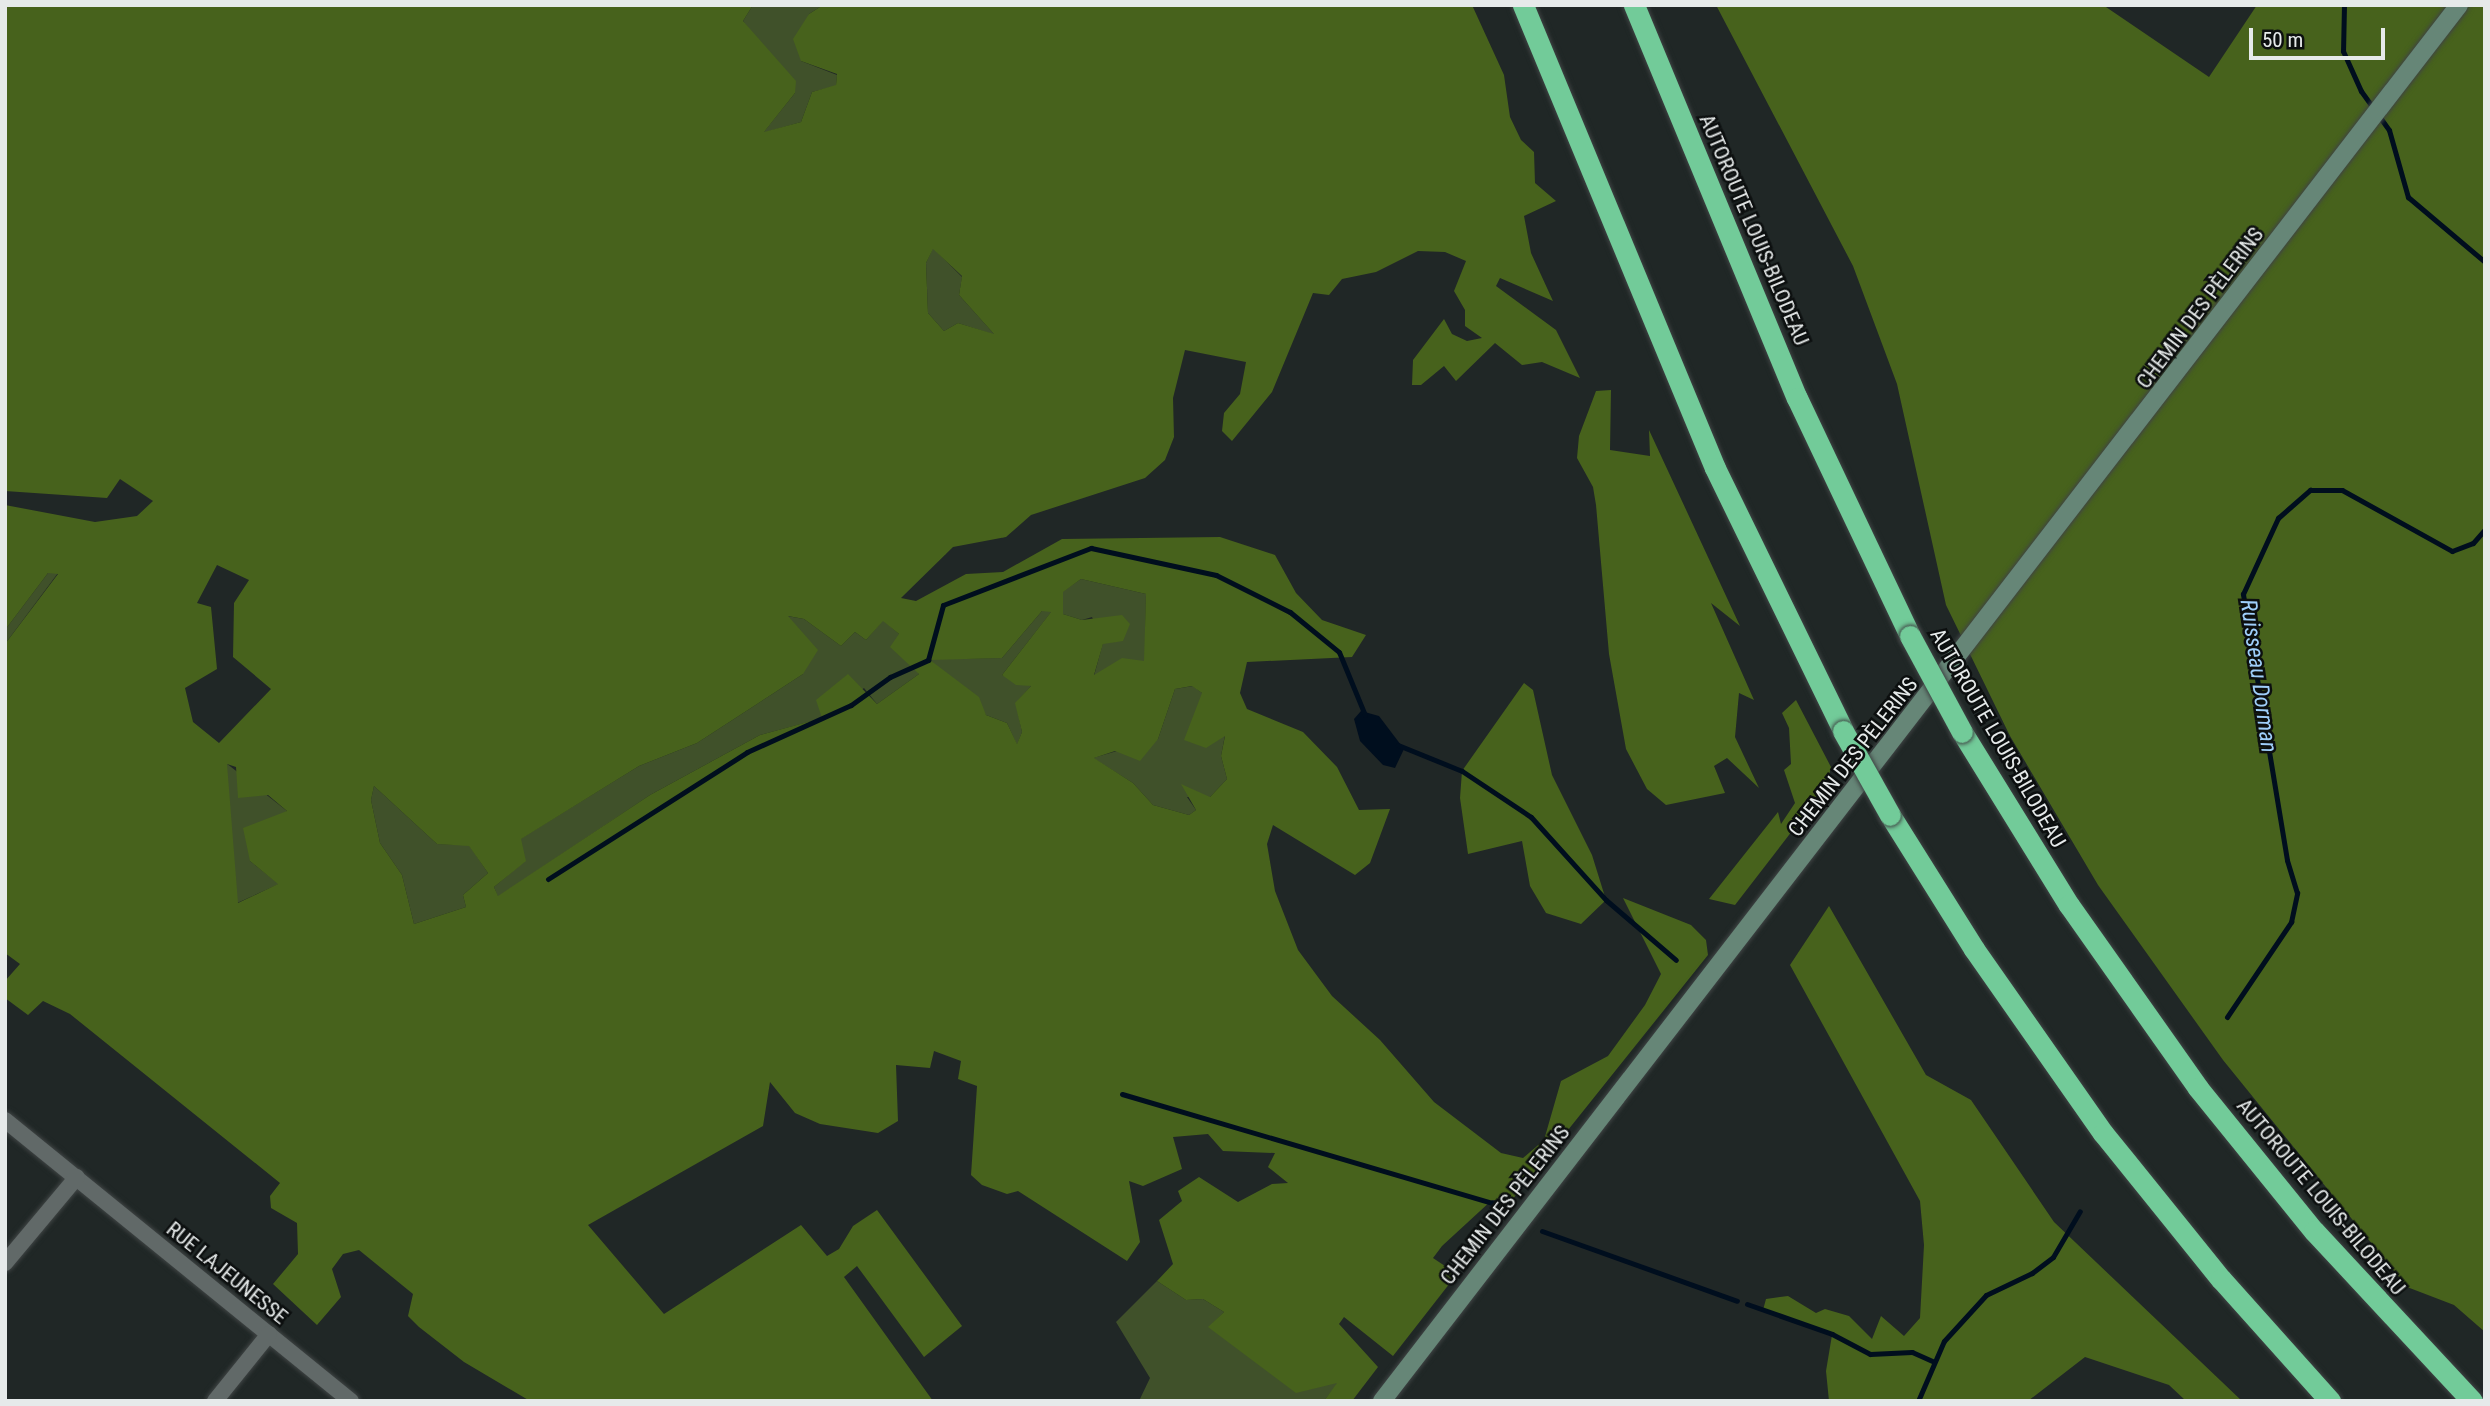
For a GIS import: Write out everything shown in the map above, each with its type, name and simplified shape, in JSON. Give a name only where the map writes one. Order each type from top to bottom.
[{"type":"highway","points":[[1523,5],[1715,468],[1843,731],[1890,815],[1974,949],[2096,1123],[2221,1279],[2330,1401]]},
{"type":"highway","name":"AUTOROUTE LOUIS-BILODEAU","points":[[1634,5],[1797,398],[1910,636],[1962,732],[2076,916],[2198,1088],[2314,1231],[2472,1401]]},
{"type":"street","name":"CHEMIN DES PÈLERINS","points":[[1382,1401],[2459,5]]},
{"type":"street","name":"RUE LAJEUNESSE","points":[[5,1120],[351,1401]]},
{"type":"street","points":[[5,1264],[76,1177]]},
{"type":"street","points":[[215,1401],[269,1334]]},
{"type":"green space","points":[[5,5],[753,5],[743,21],[796,81],[795,93],[764,132],[801,122],[812,92],[836,85],[837,74],[801,61],[793,39],[809,14],[823,5],[1472,5],[1504,75],[1510,117],[1521,140],[1534,152],[1535,183],[1556,201],[1524,216],[1531,253],[1553,301],[1500,278],[1496,286],[1556,330],[1580,378],[1542,362],[1522,365],[1495,343],[1456,381],[1444,366],[1421,385],[1412,385],[1413,360],[1444,319],[1452,334],[1467,341],[1482,338],[1465,326],[1465,310],[1454,291],[1466,261],[1445,252],[1418,251],[1376,272],[1342,279],[1329,295],[1313,293],[1272,392],[1232,441],[1222,431],[1224,413],[1240,394],[1246,362],[1185,350],[1173,398],[1174,437],[1165,460],[1145,478],[1031,515],[1006,537],[953,547],[901,598],[916,601],[966,574],[1003,572],[1062,539],[1220,537],[1275,555],[1296,593],[1322,620],[1366,635],[1352,657],[1247,662],[1240,693],[1247,709],[1303,732],[1337,767],[1359,810],[1390,809],[1370,863],[1355,875],[1273,825],[1267,844],[1275,891],[1298,950],[1332,996],[1380,1040],[1434,1102],[1501,1153],[1523,1158],[1544,1140],[1561,1081],[1608,1056],[1645,1005],[1661,974],[1623,898],[1691,925],[1706,940],[1708,955],[1512,1200],[1492,1200],[1442,1246],[1433,1258],[1457,1274],[1393,1356],[1344,1317],[1339,1324],[1378,1367],[1352,1401],[1324,1401],[1337,1383],[1296,1393],[1208,1327],[1224,1312],[1203,1299],[1186,1300],[1157,1281],[1173,1264],[1159,1220],[1182,1201],[1178,1191],[1199,1177],[1238,1202],[1272,1184],[1288,1183],[1268,1167],[1275,1153],[1223,1151],[1208,1134],[1173,1137],[1182,1169],[1143,1186],[1129,1181],[1140,1242],[1127,1261],[1018,1191],[1007,1194],[982,1185],[971,1175],[977,1086],[958,1079],[961,1061],[934,1051],[930,1068],[896,1065],[898,1121],[878,1133],[820,1124],[795,1113],[770,1082],[763,1126],[588,1225],[664,1314],[801,1225],[827,1256],[839,1249],[853,1226],[877,1210],[962,1326],[924,1357],[857,1266],[844,1277],[933,1401],[530,1401],[464,1362],[419,1327],[408,1316],[413,1294],[359,1250],[343,1254],[332,1269],[341,1297],[317,1325],[273,1284],[298,1254],[297,1223],[271,1208],[270,1196],[280,1183],[70,1014],[43,1001],[28,1015],[5,998],[5,981],[20,964],[5,953],[5,644],[58,574],[48,573],[5,630],[5,505],[95,522],[137,516],[153,501],[120,479],[107,498],[5,491]],"holes":[[[933,249],[962,276],[959,295],[994,334],[958,323],[944,331],[928,313],[926,263]],[[217,565],[249,580],[234,603],[233,657],[271,689],[219,743],[193,722],[185,688],[217,669],[211,607],[197,603]],[[1081,579],[1146,594],[1144,661],[1122,658],[1094,675],[1103,644],[1123,641],[1130,624],[1122,615],[1082,620],[1063,614],[1063,592]],[[1042,611],[1051,612],[1002,675],[1016,685],[1031,686],[1015,703],[1022,732],[1017,744],[1007,723],[986,715],[979,697],[930,660],[1002,658]],[[788,616],[804,619],[841,646],[855,632],[866,640],[883,621],[899,634],[890,647],[919,674],[877,704],[848,674],[816,700],[822,718],[760,735],[650,795],[498,896],[494,887],[526,861],[521,839],[639,766],[697,743],[803,674],[818,650]],[[1192,686],[1202,693],[1184,740],[1206,748],[1225,736],[1221,756],[1227,779],[1210,797],[1181,784],[1196,810],[1189,815],[1153,805],[1133,783],[1094,758],[1115,751],[1140,761],[1158,739],[1175,689]],[[227,764],[236,767],[238,798],[268,795],[287,811],[243,828],[250,861],[278,884],[238,903]],[[374,786],[437,844],[469,846],[488,873],[463,895],[466,907],[414,924],[402,875],[380,843],[371,800]]]},
{"type":"green space","points":[[753,5],[823,5],[809,14],[801,61],[837,75],[836,86],[812,92],[801,122],[763,133],[795,93],[743,21]]},
{"type":"green space","points":[[1716,5],[2103,5],[2209,77],[2257,5],[2485,5],[2485,1332],[2454,1305],[2407,1287],[2223,1060],[2098,885],[2010,736],[1946,605],[1897,384],[1853,266]]},
{"type":"green space","points":[[933,248],[962,277],[959,295],[995,335],[958,323],[944,331],[928,313],[926,263]]},
{"type":"green space","points":[[1611,390],[1610,450],[1650,456],[1649,430],[1740,626],[1711,603],[1754,700],[1739,693],[1735,737],[1759,788],[1727,758],[1714,766],[1725,793],[1666,805],[1647,789],[1626,749],[1609,654],[1593,487],[1577,458],[1579,436],[1596,391]]},
{"type":"green space","points":[[48,573],[58,573],[5,644],[5,630]]},
{"type":"green space","points":[[1081,579],[1146,594],[1145,661],[1094,676],[1103,643],[1092,617],[1082,620],[1063,614],[1062,592]]},
{"type":"green space","points":[[1042,611],[1052,611],[1002,675],[1031,686],[1016,703],[1022,732],[1017,745],[1007,723],[986,715],[929,659],[1002,658]]},
{"type":"green space","points":[[787,616],[804,619],[841,646],[855,632],[866,640],[883,620],[899,634],[919,674],[877,704],[864,688],[823,718],[760,735],[650,795],[498,897],[494,887],[525,861],[520,839],[639,766],[697,743],[803,674]]},
{"type":"green space","points":[[1524,683],[1533,690],[1552,775],[1592,855],[1606,900],[1581,924],[1546,913],[1530,886],[1522,841],[1468,854],[1460,798],[1462,771]]},
{"type":"green space","points":[[1193,686],[1202,693],[1225,735],[1221,756],[1227,779],[1210,797],[1187,797],[1196,810],[1189,815],[1153,805],[1133,783],[1093,758],[1158,739],[1175,689]]},
{"type":"green space","points":[[1796,700],[1831,767],[1826,787],[1735,905],[1709,899],[1778,812],[1781,824],[1795,803],[1784,770],[1791,764],[1789,728],[1782,713]]},
{"type":"green space","points":[[226,763],[287,811],[250,861],[279,884],[237,903]]},
{"type":"green space","points":[[374,786],[437,844],[469,845],[488,873],[463,895],[466,907],[414,924],[402,875],[380,843],[371,800]]},
{"type":"green space","points":[[1829,906],[1926,1075],[1971,1100],[2054,1222],[2242,1401],[2186,1401],[2169,1385],[2085,1357],[2028,1401],[1829,1401],[1826,1371],[1832,1335],[1763,1310],[1766,1299],[1788,1296],[1816,1313],[1825,1309],[1849,1316],[1872,1339],[1881,1316],[1904,1336],[1920,1318],[1924,1245],[1920,1201],[1790,965]]},
{"type":"green space","points":[[1157,1281],[1186,1300],[1203,1299],[1224,1312],[1209,1327],[1339,1382],[1324,1401],[1139,1401],[1150,1378],[1116,1322]]},
{"type":"water","points":[[1361,711],[1379,716],[1404,749],[1395,768],[1383,765],[1360,741],[1354,719]]},
{"type":"waterway","name":"Ruisseau Dorman","points":[[2344,5],[2343,51],[2361,91],[2389,130],[2408,197],[2485,262]]},
{"type":"waterway","name":"Ruisseau Dorman","points":[[2227,1017],[2291,922],[2297,893],[2287,860],[2243,594],[2278,518],[2310,490],[2342,490],[2452,551],[2473,543],[2485,529]]},
{"type":"waterway","points":[[548,879],[747,752],[851,705],[890,677],[928,660],[943,605],[1091,548],[1216,575],[1290,612],[1339,652],[1365,715]]},
{"type":"waterway","points":[[1398,745],[1462,771],[1531,817],[1606,900],[1676,960]]},
{"type":"waterway","points":[[1122,1094],[1496,1204]]},
{"type":"waterway","name":"Ruisseau Dorman","points":[[1918,1401],[1944,1341],[1986,1295],[2032,1273],[2053,1257],[2080,1211]]},
{"type":"waterway","points":[[1542,1231],[1737,1301]]},
{"type":"waterway","points":[[1747,1304],[1832,1334],[1870,1354],[1912,1352],[1934,1362]]}]
